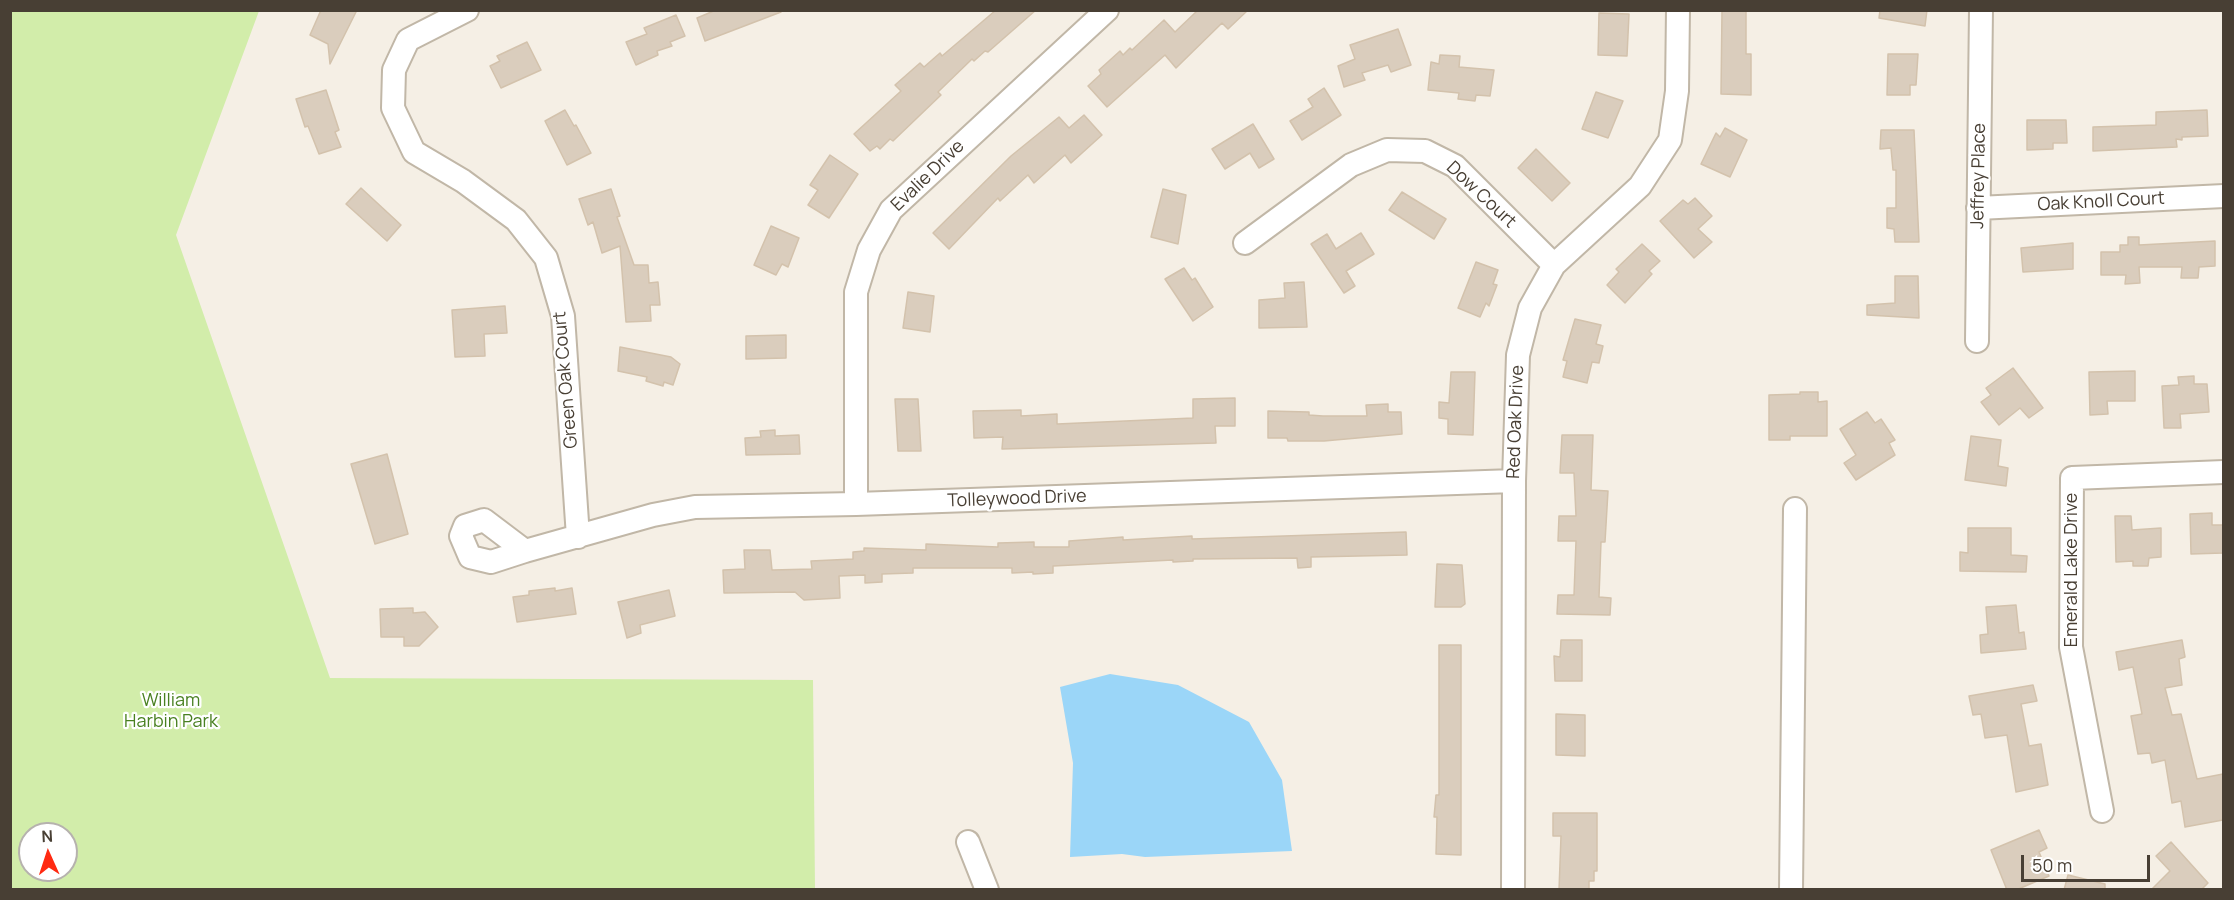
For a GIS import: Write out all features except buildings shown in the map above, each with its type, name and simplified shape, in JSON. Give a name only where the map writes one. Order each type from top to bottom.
[{"type":"street","name":"Green Oak Court","points":[[467,10],[408,40],[394,70],[393,108],[414,152],[463,181],[516,220],[546,258],[563,316],[578,537]]},
{"type":"street","name":"Evalie Drive","points":[[856,504],[856,292],[869,250],[891,210],[1107,10]]},
{"type":"street","name":"Red Oak Drive","points":[[1513,890],[1514,481],[1518,355],[1530,308],[1554,265],[1640,186],[1670,140],[1677,91],[1678,10]]},
{"type":"street","name":"Jeffrey Place","points":[[1977,340],[1981,10]]},
{"type":"street","name":"Dow Court","points":[[1245,243],[1351,165],[1387,150],[1425,151],[1455,166],[1554,265]]},
{"type":"street","name":"Oak Knoll Court","points":[[1978,208],[2223,196]]},
{"type":"street","name":"Emerald Lake Drive","points":[[2102,811],[2071,647],[2072,478],[2223,472]]},
{"type":"street","name":"Tolleywood Drive","points":[[525,550],[653,515],[694,507],[856,504],[1514,481]]},
{"type":"street","points":[[1791,890],[1795,509]]},
{"type":"street","points":[[968,842],[987,890]]},
{"type":"green space","name":"William Harbin Park","points":[[10,11],[259,11],[176,235],[330,678],[813,680],[815,889],[11,889]]},
{"type":"water","points":[[1110,674],[1178,685],[1249,722],[1282,780],[1292,851],[1145,857],[1122,854],[1070,857],[1073,763],[1060,687]]}]
